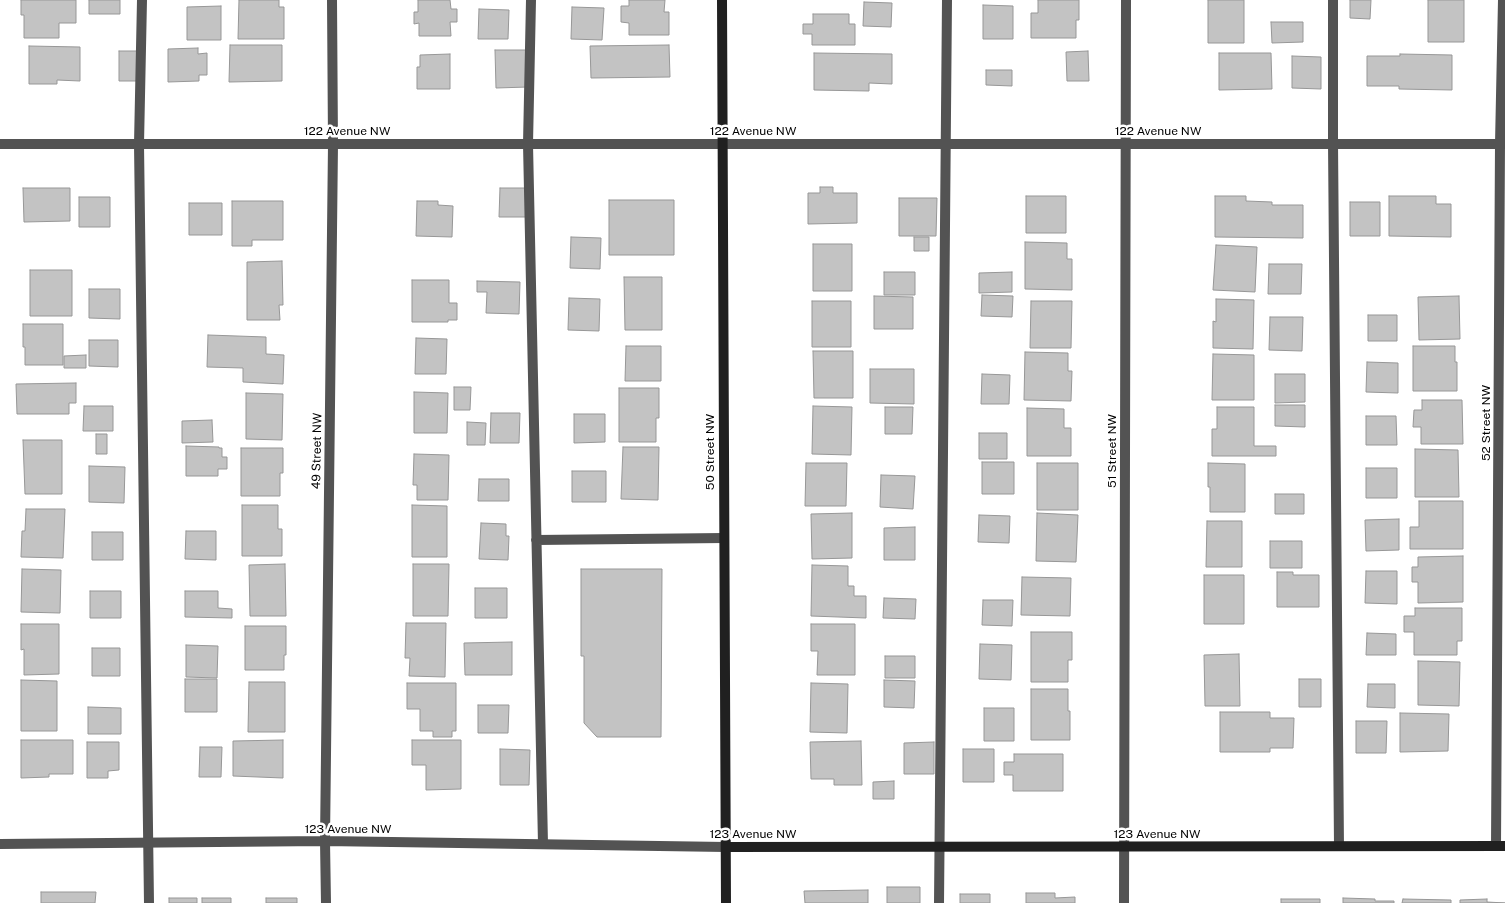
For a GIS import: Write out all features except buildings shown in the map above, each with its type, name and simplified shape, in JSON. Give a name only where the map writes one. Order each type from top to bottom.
[{"type":"main road","name":"50 Street NW","points":[[722,0],[721,143],[726,903]]},
{"type":"main road","name":"123 Avenue NW","points":[[726,846],[1500,846]]},
{"type":"street","points":[[142,0],[139,144],[149,903]]},
{"type":"street","name":"49 Street NW","points":[[326,903],[325,841],[333,144],[332,0]]},
{"type":"street","points":[[531,0],[528,144],[543,844]]},
{"type":"street","points":[[939,903],[946,0]]},
{"type":"street","name":"51 Street NW","points":[[1124,903],[1126,0]]},
{"type":"street","points":[[1333,0],[1339,846]]},
{"type":"street","name":"52 Street NW","points":[[1500,846],[1503,0]]},
{"type":"street","name":"122 Avenue NW","points":[[0,144],[1503,144]]},
{"type":"street","points":[[536,540],[724,538]]},
{"type":"street","name":"123 Avenue NW","points":[[0,844],[325,841],[726,846]]}]
